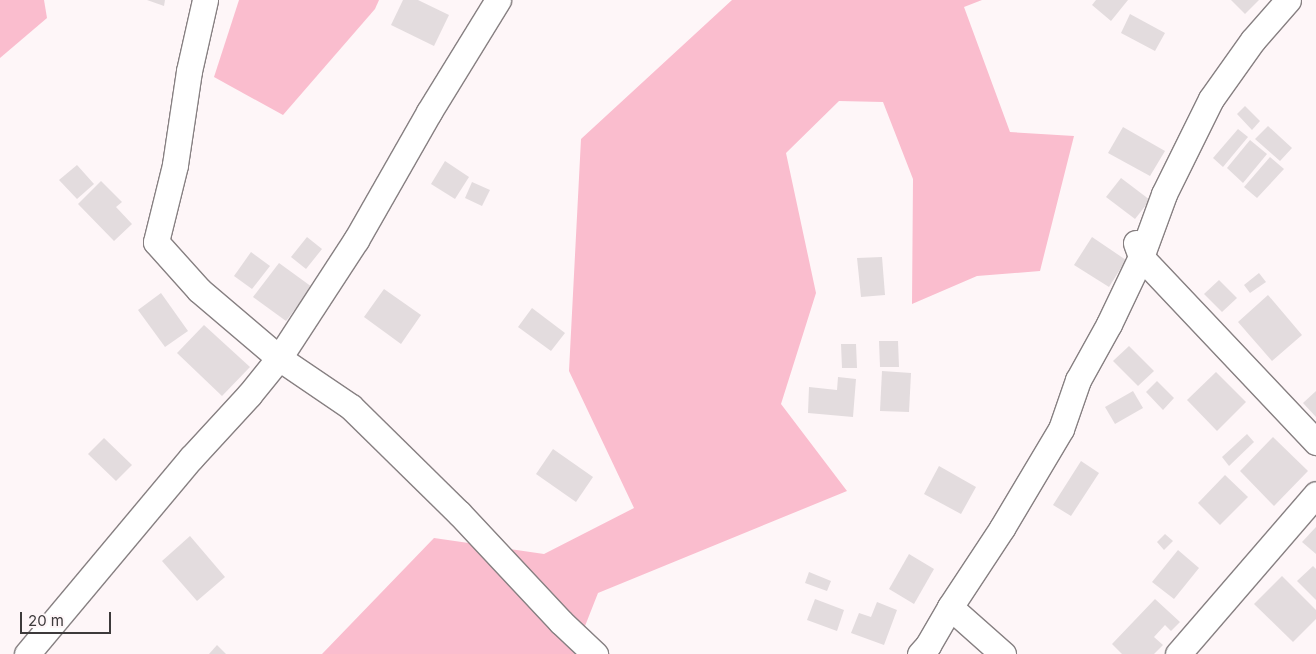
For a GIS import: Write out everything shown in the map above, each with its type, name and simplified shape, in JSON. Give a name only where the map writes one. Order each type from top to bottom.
[{"type":"street","points":[[204,0],[189,71],[175,165],[156,242],[199,290],[279,358],[351,407],[459,513],[561,622],[595,654]]},
{"type":"street","points":[[27,654],[191,458],[249,395],[279,358],[356,240],[429,112],[498,0]]},
{"type":"street","points":[[920,654],[928,645],[950,607],[1002,528],[1061,429],[1078,380],[1109,324],[1141,257],[1164,194],[1211,99],[1253,40],[1288,0]]},
{"type":"street","points":[[1132,232],[1141,257],[1316,442]]},
{"type":"street","points":[[1178,654],[1316,494]]},
{"type":"street","points":[[950,607],[1003,654]]},
{"type":"shaded area","points":[[0,0],[44,0],[47,18],[0,58]]},
{"type":"shaded area","points":[[239,0],[379,0],[375,9],[283,115],[214,77]]},
{"type":"shaded area","points":[[732,0],[982,0],[964,7],[1010,132],[1074,136],[1040,271],[977,276],[912,304],[913,179],[883,102],[839,101],[786,153],[816,293],[781,404],[847,491],[598,593],[574,654],[322,654],[434,538],[544,554],[634,508],[569,371],[581,139]]},
{"type":"building","points":[[147,0],[165,0],[164,6]]},
{"type":"building","points":[[403,0],[418,0],[449,15],[434,46],[391,25]]},
{"type":"building","points":[[1096,0],[1128,0],[1111,21],[1092,5]]},
{"type":"building","points":[[1231,0],[1259,0],[1245,14]]},
{"type":"building","points":[[1130,14],[1165,33],[1155,51],[1121,33]]},
{"type":"building","points":[[1245,106],[1260,121],[1252,130],[1237,114]]},
{"type":"building","points":[[1268,126],[1292,148],[1280,161],[1255,139]]},
{"type":"building","points":[[1123,127],[1165,151],[1150,176],[1108,153]]},
{"type":"building","points":[[1238,129],[1248,137],[1223,167],[1213,158]]},
{"type":"building","points":[[1250,140],[1267,154],[1243,183],[1227,168]]},
{"type":"building","points":[[1270,157],[1284,169],[1257,198],[1244,187]]},
{"type":"building","points":[[445,161],[469,177],[455,199],[431,184]]},
{"type":"building","points":[[77,165],[94,184],[77,199],[59,180]]},
{"type":"building","points":[[1121,178],[1150,200],[1135,219],[1106,197]]},
{"type":"building","points":[[101,181],[122,202],[116,207],[132,224],[114,241],[78,204]]},
{"type":"building","points":[[472,182],[490,190],[482,206],[465,198]]},
{"type":"building","points":[[307,237],[322,249],[306,269],[291,257]]},
{"type":"building","points":[[1092,237],[1126,260],[1109,287],[1074,265]]},
{"type":"building","points":[[251,252],[270,266],[252,289],[234,276]]},
{"type":"building","points":[[882,257],[885,295],[861,297],[857,258]]},
{"type":"building","points":[[279,263],[312,287],[286,321],[253,297]]},
{"type":"building","points":[[1259,273],[1266,282],[1250,293],[1244,285]]},
{"type":"building","points":[[1219,280],[1237,298],[1222,312],[1204,294]]},
{"type":"building","points":[[384,289],[421,315],[401,344],[364,317]]},
{"type":"building","points":[[161,293],[188,331],[165,347],[138,310]]},
{"type":"building","points":[[1268,295],[1302,335],[1272,361],[1238,322]]},
{"type":"building","points":[[532,308],[565,333],[551,351],[518,327]]},
{"type":"building","points":[[204,325],[250,367],[222,396],[177,353]]},
{"type":"building","points":[[879,341],[898,341],[899,367],[880,367]]},
{"type":"building","points":[[841,344],[856,344],[857,368],[842,368]]},
{"type":"building","points":[[1129,346],[1154,371],[1138,386],[1113,361]]},
{"type":"building","points":[[882,371],[911,373],[909,412],[880,411]]},
{"type":"building","points":[[1216,372],[1246,402],[1217,431],[1187,400]]},
{"type":"building","points":[[838,377],[856,379],[853,417],[808,413],[809,387],[837,390]]},
{"type":"building","points":[[1157,381],[1174,398],[1163,410],[1146,392]]},
{"type":"building","points":[[1133,391],[1143,408],[1115,424],[1105,407]]},
{"type":"building","points":[[1316,391],[1316,417],[1303,403]]},
{"type":"building","points":[[1247,434],[1254,442],[1229,466],[1222,457]]},
{"type":"building","points":[[1273,437],[1308,471],[1274,506],[1240,471]]},
{"type":"building","points":[[104,438],[132,465],[116,481],[88,454]]},
{"type":"building","points":[[553,449],[593,477],[576,502],[536,474]]},
{"type":"building","points":[[1081,461],[1099,473],[1071,516],[1053,505]]},
{"type":"building","points":[[939,466],[976,487],[961,514],[924,494]]},
{"type":"building","points":[[1225,475],[1248,497],[1220,525],[1198,503]]},
{"type":"building","points":[[1316,527],[1316,554],[1302,542]]},
{"type":"building","points":[[1165,534],[1173,541],[1164,550],[1157,542]]},
{"type":"building","points":[[190,536],[225,577],[197,601],[162,561]]},
{"type":"building","points":[[1178,550],[1199,568],[1174,599],[1152,582]]},
{"type":"building","points":[[909,554],[934,569],[914,604],[889,589]]},
{"type":"building","points":[[1313,566],[1316,569],[1316,600],[1297,581]]},
{"type":"building","points":[[809,572],[831,581],[827,591],[805,583]]},
{"type":"building","points":[[1282,576],[1316,610],[1316,619],[1293,642],[1254,604]]},
{"type":"building","points":[[815,599],[844,610],[837,631],[807,620]]},
{"type":"building","points":[[1155,599],[1180,622],[1171,631],[1165,625],[1154,637],[1163,645],[1154,654],[1122,654],[1112,644]]},
{"type":"building","points":[[877,602],[897,610],[884,645],[851,633],[859,613],[871,617]]},
{"type":"building","points":[[217,645],[226,654],[209,654]]}]
